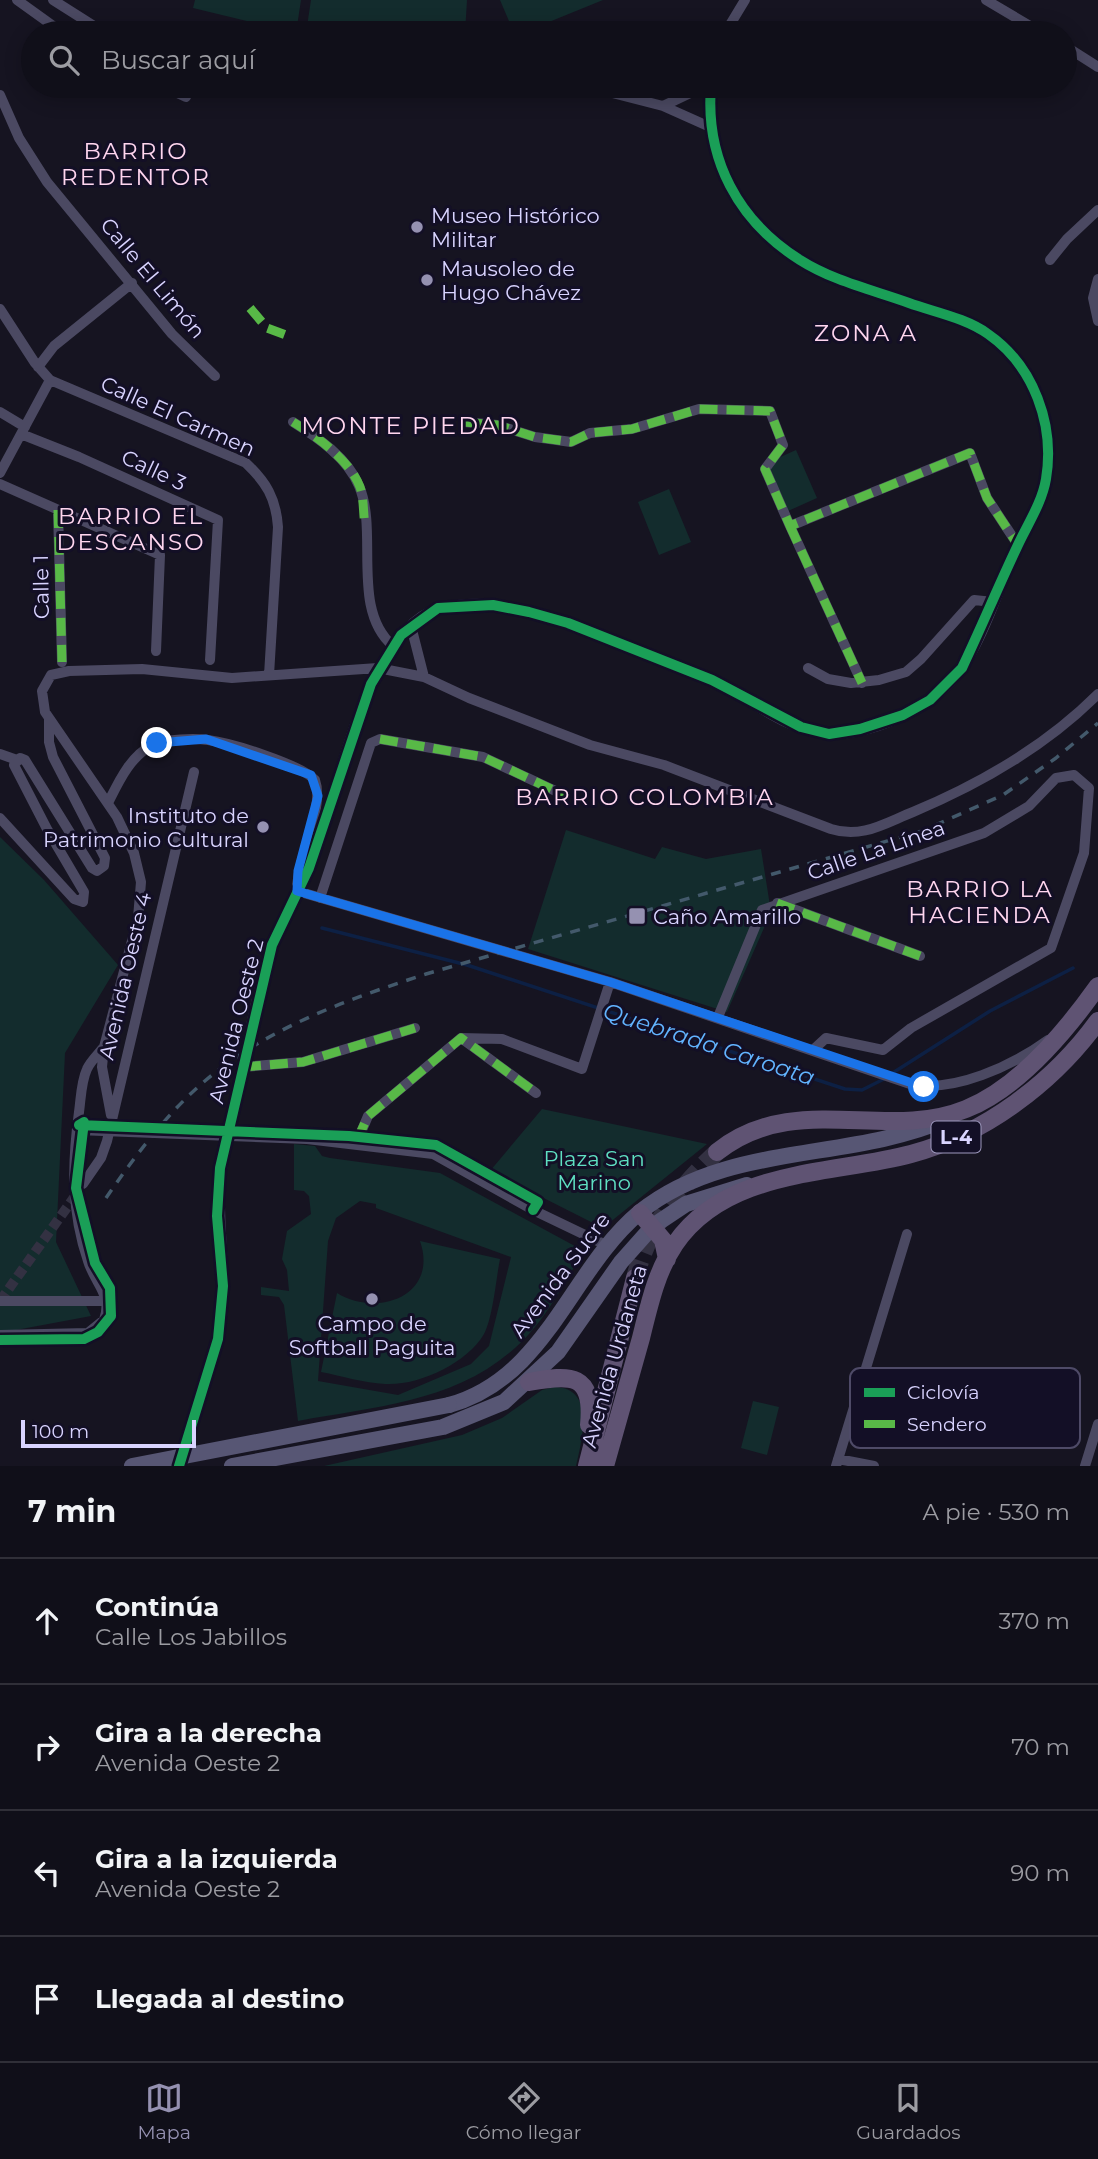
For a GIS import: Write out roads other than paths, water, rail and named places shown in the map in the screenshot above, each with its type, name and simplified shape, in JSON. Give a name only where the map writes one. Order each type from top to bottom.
[{"type":"main road","name":"Avenida Sucre","points":[[132,1466],[449,1405],[494,1383],[536,1347],[608,1246],[640,1213],[669,1192],[717,1170],[885,1140],[927,1127],[965,1110],[1024,1070],[1072,1021],[1098,986]]},
{"type":"main road","name":"Avenida Sucre","points":[[232,1466],[451,1424],[504,1402],[529,1382],[574,1334],[621,1262],[666,1215],[723,1190],[902,1156],[970,1131],[1042,1082],[1097,1024]]},
{"type":"main road","name":"L-4","points":[[717,1152],[741,1136],[788,1122],[827,1118],[910,1120],[965,1110]]},
{"type":"main road","name":"L-4","points":[[667,1259],[683,1234],[708,1211],[724,1200],[776,1178]]},
{"type":"main road","points":[[640,1213],[663,1240],[667,1259]]},
{"type":"main road","name":"Avenida Urdaneta","points":[[605,1466],[656,1283],[667,1259]]},
{"type":"main road","points":[[586,1466],[635,1278]]},
{"type":"main road","points":[[529,1382],[562,1376],[576,1381],[586,1390],[591,1405],[586,1466]]},
{"type":"street","points":[[17,0],[46,21]]},
{"type":"street","points":[[53,0],[86,21]]},
{"type":"street","points":[[732,21],[745,0]]},
{"type":"street","points":[[986,0],[1022,21]]},
{"type":"street","points":[[1077,53],[1096,64]]},
{"type":"street","name":"Calle El Limón","points":[[0,95],[33,162],[172,334],[215,376]]},
{"type":"street","points":[[632,98],[663,106],[710,127]]},
{"type":"street","points":[[663,106],[680,98]]},
{"type":"street","points":[[711,98],[710,127],[730,190],[772,239],[801,260],[834,276],[978,328],[1014,359],[1039,399],[1049,438],[1042,496],[962,668],[945,688],[903,715],[860,729],[829,734],[801,727],[712,680],[551,617],[507,607],[467,605],[438,608],[411,626],[378,668],[336,782],[309,868],[297,891],[610,982],[910,1084],[933,1088],[966,1081],[1045,1043],[1072,1021]]},
{"type":"street","points":[[1049,260],[1098,210]]},
{"type":"street","points":[[1098,279],[1093,298],[1098,321]]},
{"type":"street","points":[[38,367],[54,346],[132,283]]},
{"type":"street","name":"Calle El Carmen","points":[[0,309],[38,367],[50,380],[246,463],[268,486],[278,527],[270,676]]},
{"type":"street","points":[[0,473],[50,380]]},
{"type":"street","points":[[464,422],[497,425],[535,437],[571,442],[590,433],[632,429],[699,409],[770,411],[783,445],[765,468],[862,683]]},
{"type":"street","points":[[0,412],[23,430]]},
{"type":"street","points":[[293,422],[336,455],[360,488],[372,613],[381,636],[393,646]]},
{"type":"street","name":"Calle 3","points":[[23,430],[218,520],[211,660]]},
{"type":"street","points":[[790,526],[970,453],[988,498],[1018,545]]},
{"type":"street","points":[[0,484],[160,555],[156,651]]},
{"type":"street","name":"Calle 1","points":[[58,510],[62,662]]},
{"type":"street","points":[[808,668],[828,678],[862,683],[906,672],[922,659],[974,600],[993,602]]},
{"type":"street","points":[[411,626],[424,677]]},
{"type":"street","points":[[111,1115],[102,1067],[104,1047],[142,890],[134,853],[108,803],[49,719],[43,705],[44,685],[51,675],[69,671],[142,669],[220,678],[378,668],[424,677],[469,698],[590,745],[664,765],[831,829],[853,833],[873,830],[969,788],[1061,727],[1098,694]]},
{"type":"street","points":[[0,754],[17,760],[24,759],[92,869],[97,871],[104,866],[105,858],[53,757],[49,742],[49,719]]},
{"type":"street","name":"Avenida Oeste 2","points":[[108,803],[120,779],[139,754],[157,743],[206,739],[294,767],[315,780],[318,796],[298,871],[297,891],[272,945],[231,1124]]},
{"type":"street","points":[[320,898],[371,743],[380,739],[483,757],[564,796]]},
{"type":"street","points":[[0,818],[74,900],[83,902],[84,892],[16,769],[17,760]]},
{"type":"street","name":"Avenida Oeste 4","points":[[83,1184],[104,1151],[194,772]]},
{"type":"street","name":"Calle La Línea","points":[[718,1017],[762,910],[915,859],[985,832],[1029,806],[1042,790],[1061,776],[1074,775],[1091,793],[1084,853],[1051,948],[911,1028],[883,1050],[826,1038],[813,1050]]},
{"type":"street","points":[[777,903],[920,956]]},
{"type":"street","points":[[356,1144],[359,1131],[368,1116],[461,1038],[502,1039],[582,1069],[610,982]]},
{"type":"street","points":[[243,1067],[303,1062],[415,1028]]},
{"type":"street","points":[[461,1038],[536,1093]]},
{"type":"street","name":"Avenida Oeste 4","points":[[104,1047],[87,1069],[73,1175],[75,1204],[88,1262],[108,1301]]},
{"type":"street","points":[[77,1129],[307,1139],[433,1154],[533,1210],[608,1246]]},
{"type":"street","points":[[188,1435],[221,1323],[223,1286],[217,1216],[220,1168],[227,1141]]},
{"type":"street","points":[[866,1368],[907,1234]]},
{"type":"street","points":[[0,1301],[108,1301],[104,1321],[88,1333],[0,1335]]},
{"type":"street","points":[[850,1420],[837,1462],[874,1466]]},
{"type":"street","points":[[1085,1466],[1098,1424]]},
{"type":"waterway","name":"Quebrada Caroata","points":[[322,928],[467,965],[845,1089],[862,1090],[884,1079]]},
{"type":"waterway","name":"Quebrada Caroata","points":[[891,1074],[990,1011],[1073,968]]},
{"type":"tunnel","points":[[635,1278],[648,1242],[667,1209],[717,1152]]},
{"type":"tunnel","points":[[0,1301],[78,1192]]},
{"type":"tunnel","points":[[179,1466],[188,1435]]},
{"type":"railway","points":[[106,1198],[152,1136],[178,1106],[206,1080],[256,1045],[311,1016],[426,974],[922,831],[1003,795],[1056,758],[1098,723]]},
{"type":"place","name":"Museo Histórico Militar","points":[[417,227]]},
{"type":"place","name":"Mausoleo de Hugo Chávez","points":[[427,280]]},
{"type":"place","name":"Instituto de Patrimonio Cultural","points":[[263,827]]},
{"type":"place","name":"Caño Amarillo","points":[[637,916]]},
{"type":"place","name":"Campo de Softball Paguita","points":[[372,1299]]},
{"type":"district","name":"BARRIO REDENTOR","points":[[136,164]]},
{"type":"district","name":"ZONA A","points":[[866,333]]},
{"type":"district","name":"MONTE PIEDAD","points":[[411,425]]},
{"type":"district","name":"BARRIO EL DESCANSO","points":[[131,529]]},
{"type":"district","name":"BARRIO COLOMBIA","points":[[645,797]]},
{"type":"district","name":"BARRIO LA HACIENDA","points":[[980,902]]},
{"type":"park label","name":"Plaza San Marino","points":[[594,1170]]}]
